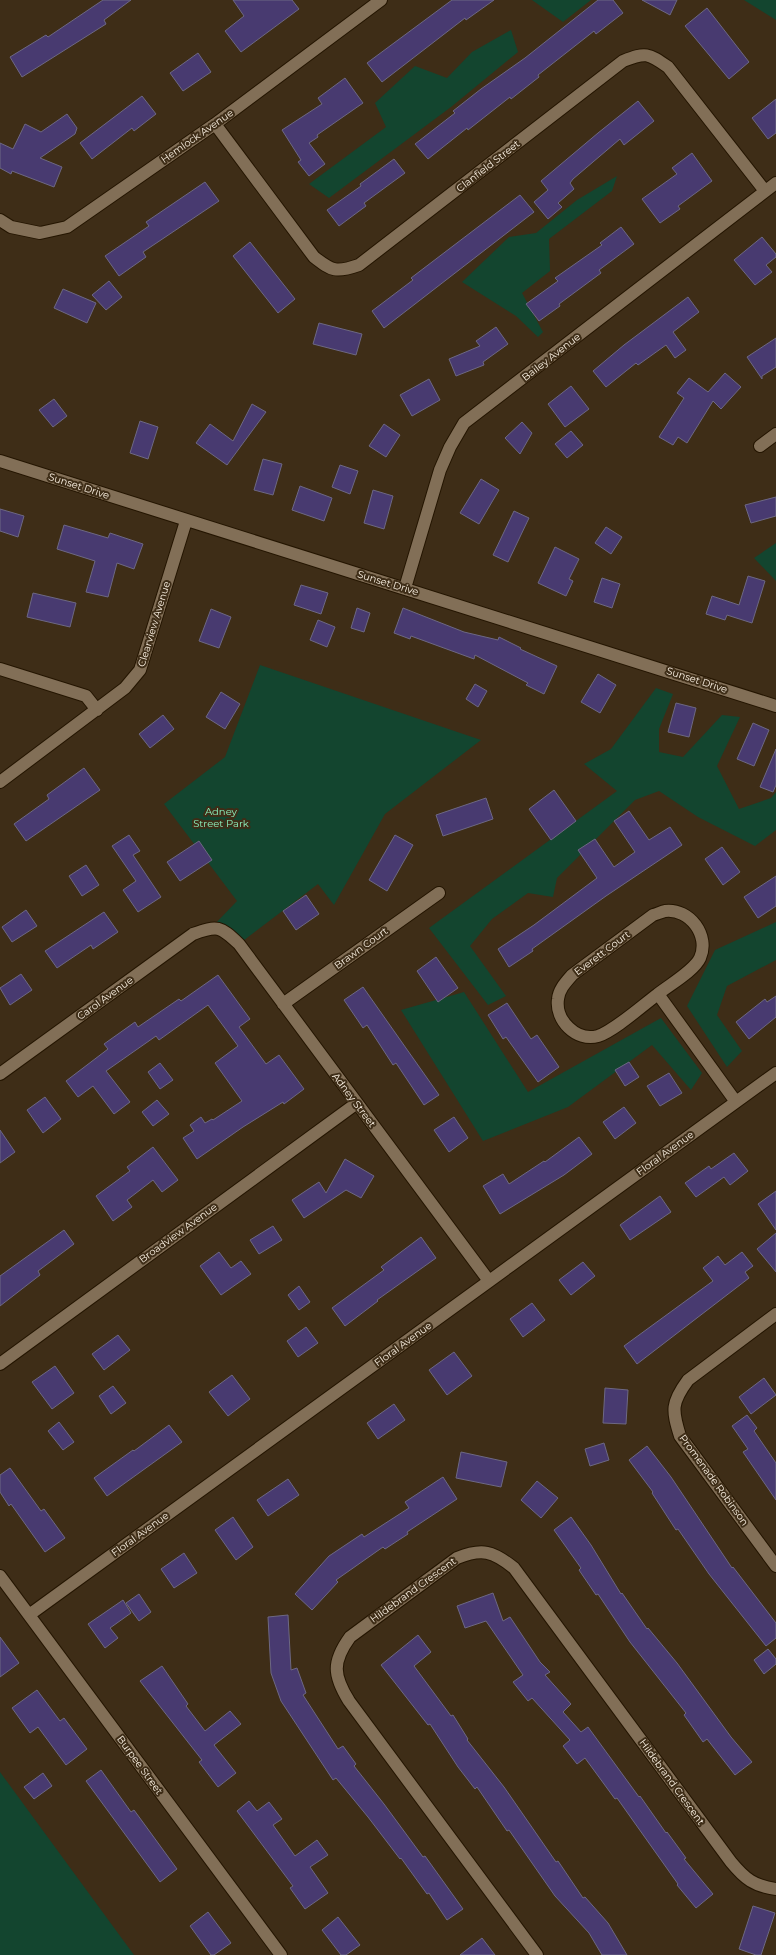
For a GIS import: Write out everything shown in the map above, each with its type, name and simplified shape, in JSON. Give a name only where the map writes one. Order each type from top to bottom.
[{"type":"street","name":"Hemlock Avenue","points":[[0,220],[11,226],[40,233],[67,227],[215,124],[381,0]]},
{"type":"street","name":"Clanfield Street","points":[[215,124],[314,257],[329,268],[345,270],[359,266],[623,61],[638,55],[652,56],[668,67],[765,191]]},
{"type":"street","name":"Bailey Avenue","points":[[405,588],[440,470],[450,447],[464,423],[776,183]]},
{"type":"street","points":[[760,446],[776,434]]},
{"type":"street","name":"Sunset Drive","points":[[0,461],[186,521],[405,588],[776,706]]},
{"type":"street","name":"Clearview Avenue","points":[[0,782],[125,688],[140,670],[186,521]]},
{"type":"street","points":[[0,669],[86,696],[97,710]]},
{"type":"street","name":"Brawn Court","points":[[283,1004],[439,892]]},
{"type":"street","name":"Everett Court","points":[[665,911],[676,912],[688,917],[696,925],[702,937],[703,949],[699,960],[692,968],[658,994],[611,1029],[598,1036],[585,1037],[574,1032],[564,1023],[558,1011],[558,998],[563,985],[572,975],[653,915],[665,911]]},
{"type":"street","name":"Adney Street","points":[[212,927],[226,932],[239,944],[489,1281]]},
{"type":"street","name":"Carol Avenue","points":[[0,1074],[193,934],[212,927]]},
{"type":"street","points":[[658,994],[736,1102]]},
{"type":"street","name":"Floral Avenue","points":[[29,1615],[776,1073]]},
{"type":"street","name":"Broadview Avenue","points":[[0,1364],[357,1103]]},
{"type":"street","name":"Promenade Robinson","points":[[776,1314],[688,1380],[678,1394],[673,1414],[680,1436],[776,1566]]},
{"type":"street","name":"Hildebrand Crescent","points":[[537,1955],[338,1684],[336,1668],[340,1651],[350,1636],[456,1558],[473,1552],[489,1552],[501,1557],[514,1568],[731,1862],[745,1879],[763,1887],[776,1889]]},
{"type":"street","name":"Burpee Street","points":[[0,1576],[281,1955]]},
{"type":"green space","points":[[532,0],[591,0],[563,22]]},
{"type":"green space","points":[[744,0],[776,0],[776,20]]},
{"type":"green space","points":[[511,30],[518,52],[451,107],[329,198],[309,184],[386,127],[375,103],[415,66],[447,78],[472,52]]},
{"type":"green space","points":[[617,176],[612,191],[549,239],[550,271],[522,293],[543,332],[538,337],[516,316],[462,282],[509,237],[536,233],[577,200]]},
{"type":"green space","points":[[776,543],[776,581],[754,558]]},
{"type":"green space","name":"Adney Street Park","points":[[260,665],[481,740],[385,814],[334,905],[318,884],[239,944],[212,927],[237,901],[164,804],[225,757]]},
{"type":"green space","points":[[656,688],[673,694],[659,729],[659,752],[683,757],[722,715],[740,717],[717,766],[739,809],[771,798],[776,792],[776,830],[755,846],[698,817],[659,791],[635,800],[557,878],[553,897],[528,893],[492,919],[470,946],[506,996],[488,1005],[429,928],[617,791],[584,764],[611,749]]},
{"type":"green space","points":[[776,922],[776,960],[727,986],[717,1015],[742,1051],[727,1067],[687,1006],[715,950]]},
{"type":"green space","points":[[464,992],[528,1092],[661,1018],[702,1073],[691,1090],[652,1045],[568,1107],[483,1141],[401,1010]]},
{"type":"green space","points":[[0,1772],[134,1955],[0,1955]]},
{"type":"building","points":[[103,0],[131,0],[104,20],[106,24],[22,77],[10,57],[46,35],[48,37]]},
{"type":"building","points":[[233,0],[292,0],[299,9],[241,52],[225,31],[244,16]]},
{"type":"building","points":[[452,0],[494,0],[466,20],[465,18],[382,82],[367,63]]},
{"type":"building","points":[[598,0],[613,0],[623,13],[596,34],[594,31],[538,75],[539,77],[511,99],[510,97],[468,130],[467,128],[428,159],[415,144],[455,113],[453,111],[525,58]]},
{"type":"building","points":[[642,0],[677,0],[670,15]]},
{"type":"building","points":[[707,8],[749,62],[729,79],[685,26]]},
{"type":"building","points":[[198,53],[211,72],[183,91],[170,73]]},
{"type":"building","points":[[345,78],[363,103],[317,135],[318,137],[309,143],[325,164],[309,176],[298,162],[301,160],[282,130],[322,104],[318,98]]},
{"type":"building","points":[[142,96],[156,114],[134,131],[132,128],[92,159],[80,143]]},
{"type":"building","points":[[776,99],[776,133],[768,139],[752,118]]},
{"type":"building","points":[[638,101],[654,121],[624,145],[620,139],[573,179],[570,183],[574,189],[558,203],[562,207],[548,219],[534,202],[548,190],[541,181]]},
{"type":"building","points":[[67,114],[77,128],[75,134],[40,158],[62,167],[54,187],[12,171],[11,174],[0,168],[0,143],[13,149],[25,124],[41,132]]},
{"type":"building","points":[[692,153],[712,181],[678,206],[680,209],[660,223],[642,199],[677,174],[672,168]]},
{"type":"building","points":[[394,159],[405,173],[364,203],[366,206],[339,226],[327,210],[361,186],[360,184]]},
{"type":"building","points":[[205,182],[219,201],[143,252],[146,257],[119,276],[105,256],[149,226],[146,222]]},
{"type":"building","points":[[520,195],[534,212],[384,328],[372,311],[413,280],[411,278]]},
{"type":"building","points":[[621,227],[634,244],[599,270],[601,273],[539,321],[526,304],[558,281],[555,278],[602,245],[600,243]]},
{"type":"building","points":[[762,237],[776,254],[776,257],[766,265],[772,272],[755,285],[734,260]]},
{"type":"building","points":[[250,242],[295,299],[278,313],[233,256]]},
{"type":"building","points":[[109,281],[122,297],[106,310],[92,295]]},
{"type":"building","points":[[63,289],[96,303],[87,323],[54,308]]},
{"type":"building","points":[[688,297],[699,312],[673,332],[686,350],[675,358],[666,345],[638,365],[636,363],[606,387],[593,371],[624,345]]},
{"type":"building","points":[[319,323],[362,334],[356,355],[313,344]]},
{"type":"building","points":[[496,327],[508,344],[483,362],[484,365],[456,376],[449,359],[480,346],[476,341]]},
{"type":"building","points":[[776,338],[776,367],[762,376],[762,379],[747,357]]},
{"type":"building","points":[[725,373],[741,387],[721,409],[713,401],[687,443],[678,437],[673,445],[659,437],[684,398],[677,393],[689,378],[708,392]]},
{"type":"building","points":[[429,379],[440,400],[412,416],[400,395]]},
{"type":"building","points":[[571,386],[589,409],[565,427],[548,404]]},
{"type":"building","points":[[54,399],[67,416],[53,427],[39,410]]},
{"type":"building","points":[[252,404],[266,412],[227,465],[196,443],[210,424],[233,441]]},
{"type":"building","points":[[140,421],[158,427],[148,459],[130,453]]},
{"type":"building","points":[[522,422],[532,433],[520,454],[505,438]]},
{"type":"building","points":[[384,424],[400,435],[386,457],[369,446]]},
{"type":"building","points":[[571,431],[583,445],[567,458],[555,444]]},
{"type":"building","points":[[263,459],[282,464],[273,495],[254,490]]},
{"type":"building","points":[[340,465],[358,471],[350,494],[332,487]]},
{"type":"building","points":[[481,479],[499,490],[479,524],[460,513]]},
{"type":"building","points":[[300,486],[332,498],[324,521],[292,510]]},
{"type":"building","points":[[373,490],[393,496],[384,529],[364,523]]},
{"type":"building","points":[[776,497],[776,516],[751,523],[745,505]]},
{"type":"building","points":[[0,509],[24,516],[18,537],[0,531]]},
{"type":"building","points":[[514,511],[529,518],[508,562],[493,555]]},
{"type":"building","points":[[64,525],[108,538],[110,533],[143,544],[134,569],[117,563],[108,597],[86,592],[95,561],[57,549]]},
{"type":"building","points":[[606,527],[622,537],[611,554],[595,543]]},
{"type":"building","points":[[555,547],[579,559],[569,579],[573,581],[566,596],[538,583]]},
{"type":"building","points":[[748,576],[765,581],[752,623],[727,615],[725,620],[706,614],[712,596],[739,605]]},
{"type":"building","points":[[602,578],[620,584],[612,608],[594,602]]},
{"type":"building","points":[[301,585],[328,593],[321,614],[294,605]]},
{"type":"building","points":[[33,593],[76,603],[70,627],[27,617]]},
{"type":"building","points":[[357,608],[370,613],[364,632],[351,628]]},
{"type":"building","points":[[403,608],[464,632],[498,640],[499,637],[521,648],[520,649],[557,666],[544,694],[526,685],[528,683],[475,655],[474,659],[411,636],[410,639],[394,633]]},
{"type":"building","points":[[211,609],[231,617],[219,648],[199,641]]},
{"type":"building","points":[[318,620],[335,627],[327,647],[310,640]]},
{"type":"building","points":[[598,674],[616,685],[600,713],[581,702]]},
{"type":"building","points":[[475,684],[487,691],[478,707],[466,699]]},
{"type":"building","points":[[221,692],[240,704],[225,729],[206,717]]},
{"type":"building","points":[[676,703],[696,708],[689,737],[668,732]]},
{"type":"building","points":[[163,715],[174,729],[150,748],[139,734]]},
{"type":"building","points":[[753,723],[769,730],[754,766],[737,759]]},
{"type":"building","points":[[776,749],[776,785],[773,792],[760,787]]},
{"type":"building","points":[[84,768],[100,790],[26,841],[14,824],[49,799],[47,795]]},
{"type":"building","points":[[554,790],[576,821],[551,840],[529,809]]},
{"type":"building","points":[[486,798],[493,819],[443,836],[436,815]]},
{"type":"building","points":[[629,811],[649,840],[670,827],[682,845],[606,896],[532,949],[533,951],[509,967],[498,949],[534,925],[597,878],[578,850],[595,839],[614,867],[635,852],[614,821]]},
{"type":"building","points":[[129,835],[140,851],[133,855],[161,897],[138,912],[123,890],[136,881],[112,846]]},
{"type":"building","points":[[395,835],[413,845],[387,891],[369,880]]},
{"type":"building","points":[[199,841],[212,860],[180,881],[167,862]]},
{"type":"building","points":[[722,847],[740,872],[723,885],[705,859]]},
{"type":"building","points":[[86,865],[99,885],[82,896],[69,876]]},
{"type":"building","points":[[776,876],[776,906],[758,918],[744,897]]},
{"type":"building","points":[[306,895],[319,914],[296,930],[283,911]]},
{"type":"building","points":[[26,910],[37,926],[12,942],[2,927]]},
{"type":"building","points":[[104,912],[118,932],[93,949],[91,945],[57,968],[45,951]]},
{"type":"building","points":[[436,957],[458,988],[438,1002],[417,971]]},
{"type":"building","points":[[21,974],[32,990],[10,1005],[0,988]]},
{"type":"building","points":[[218,975],[250,1019],[239,1027],[266,1064],[279,1055],[304,1089],[284,1104],[283,1102],[243,1127],[197,1159],[183,1138],[194,1131],[190,1125],[201,1117],[205,1123],[212,1119],[213,1120],[242,1101],[215,1063],[238,1046],[208,1005],[159,1040],[156,1036],[106,1071],[130,1102],[114,1114],[93,1086],[78,1097],[66,1081],[108,1049],[104,1044],[135,1022],[138,1027],[179,999],[181,1001]]},
{"type":"building","points":[[363,987],[439,1095],[424,1105],[396,1063],[393,1065],[367,1025],[363,1028],[344,1000]]},
{"type":"building","points":[[776,996],[776,1017],[749,1039],[736,1022],[765,999],[767,1002]]},
{"type":"building","points":[[507,1003],[531,1039],[537,1035],[559,1067],[538,1082],[506,1037],[503,1039],[488,1015]]},
{"type":"building","points":[[629,1062],[639,1077],[625,1086],[615,1070]]},
{"type":"building","points":[[160,1063],[173,1080],[160,1089],[148,1072]]},
{"type":"building","points":[[669,1073],[682,1093],[660,1106],[647,1086]]},
{"type":"building","points":[[45,1097],[61,1119],[43,1133],[27,1110]]},
{"type":"building","points":[[157,1100],[169,1114],[153,1126],[142,1112]]},
{"type":"building","points":[[624,1107],[636,1123],[615,1139],[603,1122]]},
{"type":"building","points":[[454,1117],[468,1138],[449,1152],[434,1130]]},
{"type":"building","points":[[0,1130],[15,1152],[0,1163]]},
{"type":"building","points":[[579,1137],[592,1154],[564,1175],[500,1214],[483,1186],[503,1174],[509,1184],[544,1161],[545,1162]]},
{"type":"building","points":[[153,1147],[178,1180],[162,1192],[153,1180],[127,1200],[132,1207],[113,1221],[96,1196],[130,1171],[127,1167]]},
{"type":"building","points":[[734,1153],[748,1171],[730,1185],[724,1177],[696,1197],[685,1183],[709,1166],[711,1169]]},
{"type":"building","points":[[345,1159],[374,1176],[361,1198],[346,1190],[304,1218],[292,1200],[319,1182],[326,1193]]},
{"type":"building","points":[[776,1191],[776,1230],[758,1204]]},
{"type":"building","points":[[660,1196],[671,1212],[630,1240],[620,1225]]},
{"type":"building","points":[[273,1226],[282,1240],[259,1254],[250,1240]]},
{"type":"building","points":[[64,1230],[74,1244],[38,1271],[40,1275],[0,1306],[0,1276]]},
{"type":"building","points":[[776,1233],[776,1272],[757,1249]]},
{"type":"building","points":[[421,1237],[436,1258],[377,1300],[378,1301],[345,1326],[332,1308],[384,1270],[381,1267]]},
{"type":"building","points":[[219,1252],[231,1268],[241,1261],[251,1274],[221,1295],[200,1266]]},
{"type":"building","points":[[742,1252],[753,1266],[745,1272],[749,1278],[637,1364],[624,1346],[713,1281],[703,1268],[718,1256],[725,1265]]},
{"type":"building","points":[[583,1262],[595,1276],[571,1295],[559,1280]]},
{"type":"building","points":[[299,1286],[310,1302],[299,1310],[288,1295]]},
{"type":"building","points":[[532,1303],[545,1320],[523,1337],[510,1319]]},
{"type":"building","points":[[306,1327],[318,1343],[298,1357],[287,1341]]},
{"type":"building","points":[[118,1335],[130,1350],[104,1370],[92,1354]]},
{"type":"building","points":[[454,1352],[472,1376],[447,1395],[429,1370]]},
{"type":"building","points":[[55,1366],[74,1393],[52,1409],[32,1382]]},
{"type":"building","points":[[232,1375],[250,1399],[228,1416],[209,1392]]},
{"type":"building","points":[[764,1378],[776,1395],[751,1414],[739,1397]]},
{"type":"building","points":[[113,1386],[126,1403],[111,1414],[99,1396]]},
{"type":"building","points":[[605,1388],[628,1390],[626,1424],[603,1423]]},
{"type":"building","points":[[394,1404],[405,1420],[378,1439],[367,1423]]},
{"type":"building","points":[[747,1415],[757,1428],[754,1431],[776,1463],[776,1500],[743,1452],[748,1449],[732,1426]]},
{"type":"building","points":[[59,1422],[74,1442],[63,1450],[48,1431]]},
{"type":"building","points":[[169,1425],[182,1442],[107,1496],[94,1478]]},
{"type":"building","points":[[604,1443],[609,1460],[590,1466],[585,1449]]},
{"type":"building","points":[[647,1446],[671,1477],[732,1568],[733,1567],[776,1623],[776,1638],[766,1646],[709,1574],[678,1529],[676,1530],[652,1493],[653,1492],[629,1460]]},
{"type":"building","points":[[461,1452],[507,1462],[501,1487],[456,1478]]},
{"type":"building","points":[[10,1468],[41,1511],[44,1509],[65,1538],[45,1552],[11,1504],[9,1506],[0,1492],[0,1475]]},
{"type":"building","points":[[443,1477],[457,1499],[407,1532],[408,1534],[385,1549],[383,1547],[336,1580],[338,1582],[312,1610],[295,1594],[329,1556],[362,1534],[364,1537],[409,1508],[405,1502]]},
{"type":"building","points":[[288,1479],[299,1495],[268,1516],[257,1500]]},
{"type":"building","points":[[537,1481],[558,1498],[541,1518],[521,1500]]},
{"type":"building","points":[[233,1517],[253,1547],[236,1560],[215,1530]]},
{"type":"building","points":[[571,1517],[591,1545],[621,1594],[622,1593],[647,1629],[648,1628],[677,1663],[731,1737],[752,1762],[735,1775],[707,1739],[703,1742],[684,1715],[686,1713],[630,1642],[598,1594],[596,1595],[579,1570],[581,1568],[554,1530]]},
{"type":"building","points":[[184,1553],[197,1573],[174,1588],[161,1569]]},
{"type":"building","points":[[493,1593],[503,1621],[510,1617],[540,1662],[550,1672],[545,1675],[571,1704],[563,1712],[581,1732],[588,1727],[686,1858],[684,1859],[713,1894],[696,1908],[677,1885],[678,1884],[617,1798],[615,1799],[585,1758],[577,1764],[563,1746],[570,1740],[532,1698],[528,1701],[513,1682],[523,1675],[486,1621],[465,1628],[457,1606]]},
{"type":"building","points":[[139,1594],[151,1612],[139,1621],[126,1603]]},
{"type":"building","points":[[123,1600],[131,1613],[110,1628],[118,1638],[105,1648],[88,1624]]},
{"type":"building","points":[[288,1615],[291,1670],[297,1668],[306,1693],[303,1695],[338,1749],[343,1746],[356,1764],[354,1766],[423,1857],[425,1856],[463,1909],[447,1920],[429,1893],[427,1894],[401,1858],[400,1859],[368,1817],[336,1778],[333,1780],[281,1701],[271,1673],[268,1617]]},
{"type":"building","points":[[418,1635],[431,1652],[414,1666],[451,1716],[453,1715],[468,1739],[467,1740],[504,1787],[583,1898],[585,1897],[608,1923],[627,1955],[602,1955],[589,1933],[555,1896],[509,1830],[507,1831],[477,1787],[475,1789],[458,1767],[430,1724],[428,1725],[381,1665]]},
{"type":"building","points":[[0,1637],[19,1663],[0,1677]]},
{"type":"building","points":[[768,1649],[776,1659],[776,1664],[764,1674],[754,1660]]},
{"type":"building","points":[[162,1666],[188,1704],[186,1706],[205,1731],[230,1711],[241,1724],[214,1745],[236,1773],[218,1787],[199,1762],[202,1760],[140,1681]]},
{"type":"building","points":[[37,1690],[60,1721],[64,1718],[87,1749],[66,1765],[38,1727],[30,1733],[12,1708]]},
{"type":"building","points":[[101,1770],[131,1812],[134,1810],[177,1869],[160,1882],[86,1781]]},
{"type":"building","points":[[43,1773],[52,1786],[34,1799],[24,1787]]},
{"type":"building","points":[[249,1801],[257,1811],[269,1802],[282,1819],[273,1825],[295,1856],[317,1840],[328,1855],[310,1867],[328,1893],[305,1909],[290,1888],[293,1886],[237,1811]]},
{"type":"building","points":[[753,1906],[775,1913],[761,1955],[756,1955],[739,1949]]},
{"type":"building","points":[[208,1912],[231,1943],[214,1955],[211,1955],[190,1926]]},
{"type":"building","points":[[338,1917],[360,1945],[346,1955],[341,1955],[322,1930]]},
{"type":"building","points":[[482,1938],[495,1955],[460,1955]]}]
